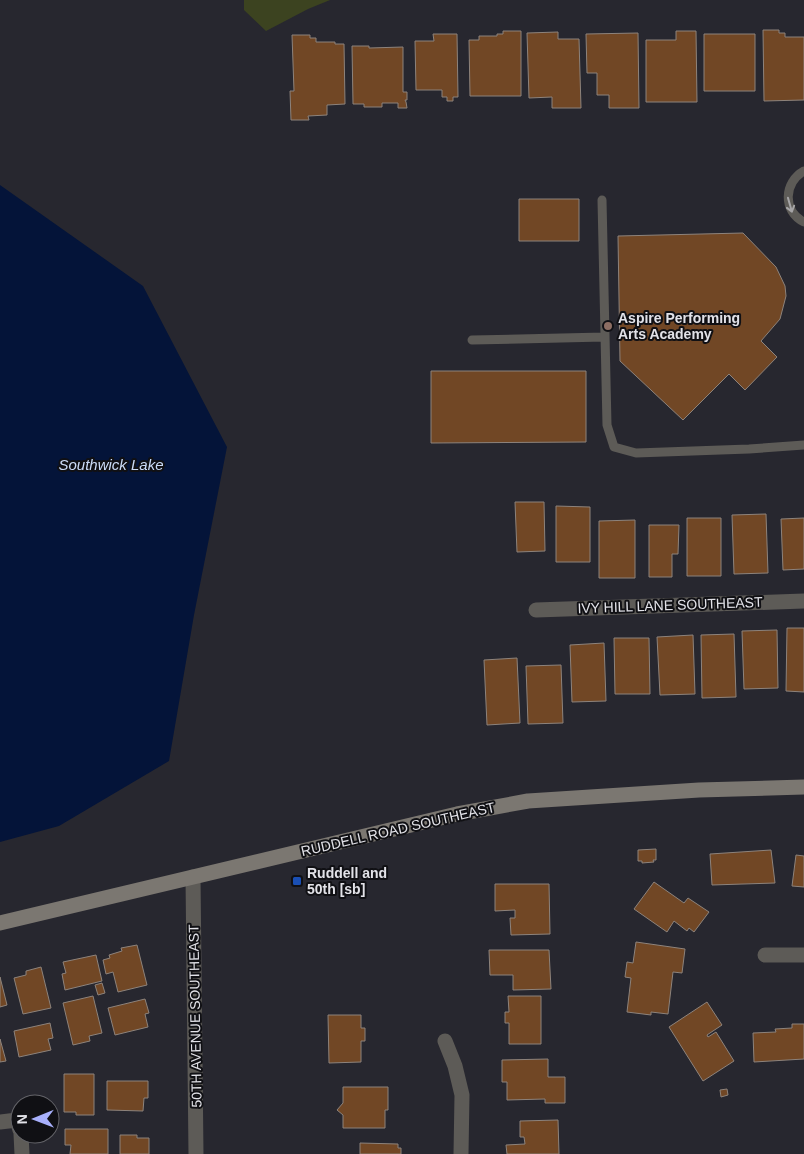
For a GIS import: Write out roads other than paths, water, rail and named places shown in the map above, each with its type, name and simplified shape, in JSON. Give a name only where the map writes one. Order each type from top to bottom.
[{"type":"main road","name":"RUDDELL ROAD SOUTHEAST","points":[[0,923],[457,814],[528,802],[699,790],[804,787]]},
{"type":"street","name":"IVY HILL LANE SOUTHEAST","points":[[536,610],[804,601]]},
{"type":"street","name":"50TH AVENUE SOUTHEAST","points":[[193,877],[196,1154]]},
{"type":"street","points":[[765,955],[804,955]]},
{"type":"street","points":[[445,1042],[455,1066],[462,1095],[461,1154]]},
{"type":"lane","points":[[804,171],[798,174],[791,182],[788,192],[788,203],[792,212],[804,222]]},
{"type":"lane","points":[[602,200],[607,426],[614,446],[636,453],[804,445]]},
{"type":"lane","points":[[472,340],[604,337]]},
{"type":"water","name":"Southwick Lake","points":[[0,185],[143,286],[227,447],[194,615],[169,761],[59,826],[0,842]]},
{"type":"place","name":"Aspire Performing Arts Academy","points":[[608,326]]},
{"type":"place","name":"Ruddell and 50th [sb]","points":[[297,881]]}]
